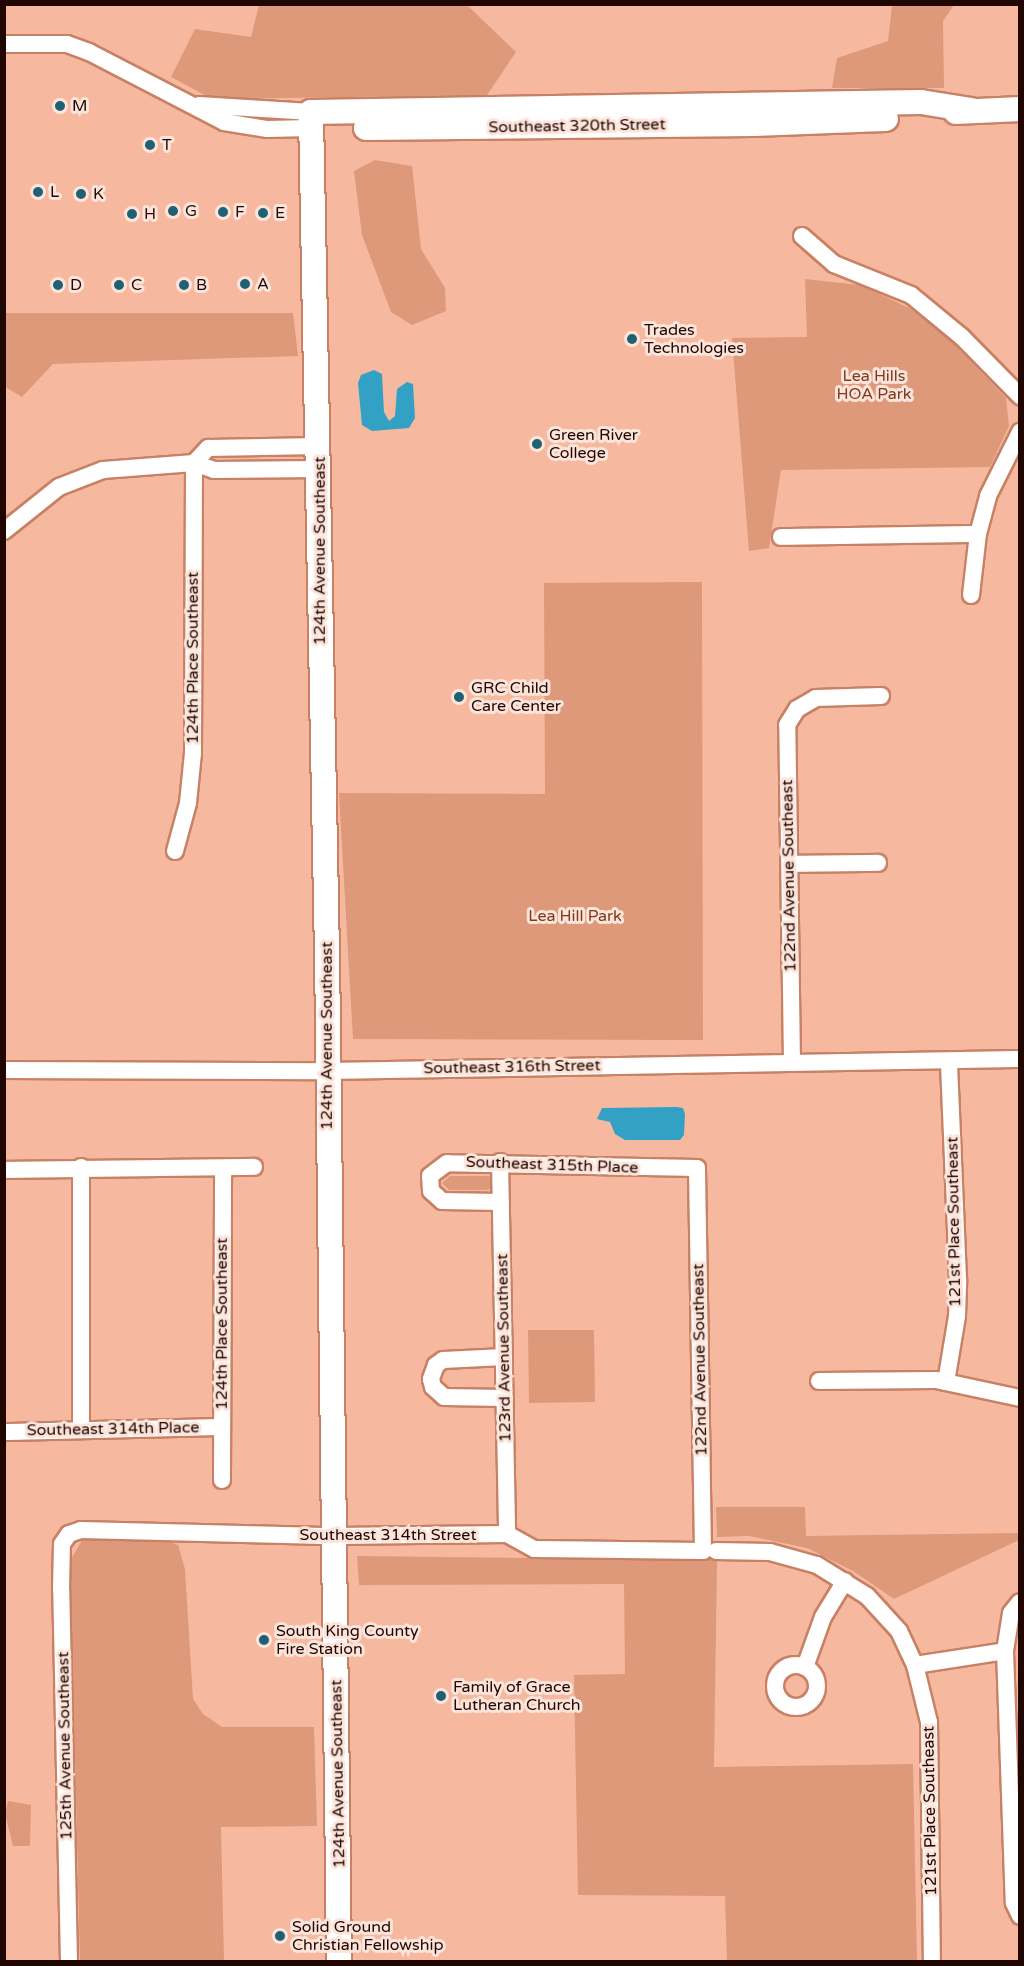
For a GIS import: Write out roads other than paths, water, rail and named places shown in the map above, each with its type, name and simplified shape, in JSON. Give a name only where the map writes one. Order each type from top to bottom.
[{"type":"street","name":"Southeast 320th Street","points":[[4,44],[67,44],[189,103],[311,120],[754,124],[918,117],[970,110],[1020,109]]},
{"type":"street","name":"124th Avenue Southeast","points":[[311,120],[319,458],[339,1962]]},
{"type":"street","points":[[802,236],[834,264],[911,295],[962,337],[1020,396]]},
{"type":"street","points":[[971,596],[978,534],[988,496],[1020,432]]},
{"type":"street","points":[[194,463],[208,448],[319,458]]},
{"type":"street","points":[[4,531],[59,487],[103,470],[194,463],[214,470],[319,458]]},
{"type":"street","name":"124th Place Southeast","points":[[175,851],[188,803],[193,753],[194,463]]},
{"type":"street","points":[[781,537],[978,534]]},
{"type":"street","name":"122nd Avenue Southeast","points":[[792,1063],[787,725],[797,709],[816,698],[881,696]]},
{"type":"street","points":[[790,864],[878,863]]},
{"type":"street","name":"Southeast 316th Street","points":[[4,1070],[327,1071],[1020,1059]]},
{"type":"street","name":"121st Place Southeast","points":[[946,1382],[957,1316],[958,1279],[949,1062]]},
{"type":"street","name":"Southeast 315th Place","points":[[501,1202],[442,1201],[429,1184],[434,1169],[447,1163],[500,1162],[697,1168]]},
{"type":"street","name":"123rd Avenue Southeast","points":[[500,1162],[507,1534]]},
{"type":"street","points":[[81,1167],[81,1429]]},
{"type":"street","points":[[4,1170],[81,1167],[254,1167]]},
{"type":"street","name":"124th Place Southeast","points":[[222,1480],[223,1168]]},
{"type":"street","name":"122nd Avenue Southeast","points":[[697,1168],[710,1551]]},
{"type":"street","points":[[504,1357],[443,1360],[431,1379],[433,1387],[444,1397],[505,1398]]},
{"type":"street","points":[[819,1381],[946,1382],[1020,1398]]},
{"type":"street","name":"Southeast 314th Place","points":[[4,1431],[222,1427]]},
{"type":"street","name":"Southeast 314th Street","points":[[69,1534],[81,1530],[334,1536],[507,1534],[534,1549],[770,1552],[817,1564],[845,1581]]},
{"type":"street","name":"125th Avenue Southeast","points":[[69,1534],[62,1544],[61,1578],[69,1962]]},
{"type":"street","points":[[805,1667],[823,1617],[845,1581]]},
{"type":"street","name":"121st Place Southeast","points":[[845,1581],[867,1596],[898,1631],[915,1665],[929,1732],[932,1962]]},
{"type":"street","points":[[1018,1914],[1015,1738],[1005,1651],[1011,1613],[1020,1602]]},
{"type":"street","points":[[915,1665],[1005,1651]]},
{"type":"water","points":[[374,370],[382,374],[384,412],[389,421],[395,416],[397,389],[407,382],[413,384],[415,418],[409,428],[372,431],[362,425],[358,383],[361,375]]},
{"type":"water","points":[[602,1108],[683,1108],[685,1114],[684,1135],[680,1140],[625,1140],[615,1134],[610,1122],[597,1119]]},
{"type":"place","name":"M","points":[[60,106]]},
{"type":"place","name":"T","points":[[150,145]]},
{"type":"place","name":"L","points":[[38,192]]},
{"type":"place","name":"K","points":[[81,194]]},
{"type":"place","name":"G","points":[[173,211]]},
{"type":"place","name":"F","points":[[223,212]]},
{"type":"place","name":"E","points":[[263,213]]},
{"type":"place","name":"H","points":[[132,214]]},
{"type":"place","name":"A","points":[[245,284]]},
{"type":"place","name":"D","points":[[58,285]]},
{"type":"place","name":"C","points":[[119,285]]},
{"type":"place","name":"B","points":[[184,285]]},
{"type":"place","name":"Trades Technologies","points":[[632,339]]},
{"type":"place","name":"Green River College","points":[[537,444]]},
{"type":"place","name":"GRC Child Care Center","points":[[459,697]]},
{"type":"place","name":"South King County Fire Station","points":[[264,1640]]},
{"type":"place","name":"Family of Grace Lutheran Church","points":[[441,1696]]},
{"type":"place","name":"Solid Ground Christian Fellowship","points":[[280,1936]]},
{"type":"park label","name":"Lea Hills HOA Park","points":[[874,385]]},
{"type":"park label","name":"Lea Hill Park","points":[[575,916]]}]
